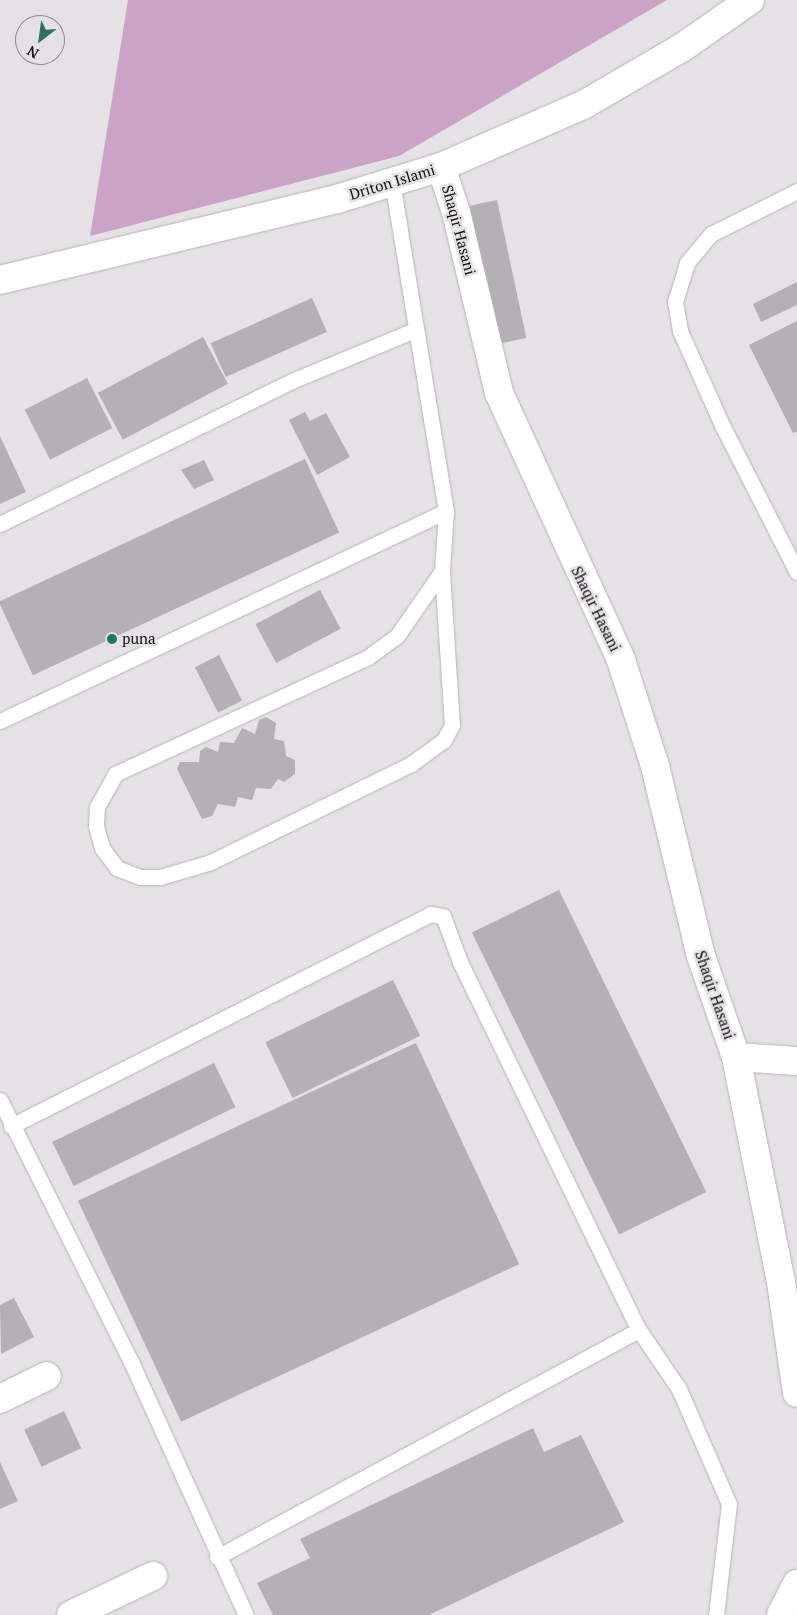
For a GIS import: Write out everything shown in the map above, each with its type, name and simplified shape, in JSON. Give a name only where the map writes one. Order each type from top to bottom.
[{"type":"street","name":"Driton Islami","points":[[0,280],[337,199],[441,167],[585,104],[683,47],[750,0]]},
{"type":"street","name":"Shaqir Hasani","points":[[441,167],[456,212],[499,393],[621,660],[656,766],[701,956],[736,1057],[781,1282],[797,1392]]},
{"type":"street","name":"Shaqir Hasani","points":[[736,1057],[797,1061]]},
{"type":"street","points":[[0,1399],[47,1376]]},
{"type":"street","points":[[71,1615],[153,1576]]},
{"type":"street","points":[[781,1615],[797,1584]]},
{"type":"lane","points":[[392,181],[446,511],[442,570],[452,725],[444,740],[411,764],[211,862],[160,877],[140,877],[118,868],[102,848],[96,826],[97,807],[115,774],[368,657],[397,636],[442,570]]},
{"type":"lane","points":[[797,191],[711,234],[687,263],[675,302],[680,331],[722,425],[797,572]]},
{"type":"lane","points":[[0,524],[294,380],[415,330]]},
{"type":"lane","points":[[0,721],[446,511]]},
{"type":"lane","points":[[11,1126],[430,914],[443,916],[460,962],[639,1330],[678,1389],[729,1504],[716,1615]]},
{"type":"lane","points":[[0,1100],[11,1126],[132,1364],[217,1557],[246,1615]]},
{"type":"lane","points":[[217,1557],[639,1330]]},
{"type":"shaded area","points":[[128,0],[667,0],[399,156],[90,236]]},
{"type":"building","points":[[497,200],[526,338],[499,344],[470,206]]},
{"type":"building","points":[[797,282],[797,305],[761,322],[753,304]]},
{"type":"building","points":[[312,298],[327,332],[226,377],[211,343]]},
{"type":"building","points":[[797,321],[797,432],[793,433],[749,345]]},
{"type":"building","points":[[203,337],[228,384],[123,440],[98,393]]},
{"type":"building","points":[[87,378],[112,428],[50,460],[25,410]]},
{"type":"building","points":[[305,412],[310,421],[326,413],[350,457],[317,475],[289,420]]},
{"type":"building","points":[[0,436],[26,492],[0,504]]},
{"type":"building","points":[[305,459],[339,532],[33,675],[0,601]]},
{"type":"building","points":[[204,460],[214,480],[194,489],[181,470]]},
{"type":"building","points":[[320,590],[341,629],[276,663],[256,624]]},
{"type":"building","points":[[219,655],[242,700],[218,713],[195,667]]},
{"type":"building","points":[[266,717],[276,723],[274,739],[284,741],[286,756],[295,760],[295,774],[284,782],[278,779],[271,789],[256,788],[252,800],[238,797],[235,807],[218,804],[212,816],[202,819],[177,769],[180,762],[199,762],[200,751],[206,747],[218,752],[220,742],[234,743],[242,728],[255,734],[259,720]]},
{"type":"building","points":[[559,890],[706,1192],[619,1235],[472,933]]},
{"type":"building","points":[[393,980],[420,1036],[293,1098],[265,1042]]},
{"type":"building","points":[[416,1043],[519,1264],[181,1422],[78,1201]]},
{"type":"building","points":[[214,1063],[235,1107],[74,1186],[52,1142]]},
{"type":"building","points":[[14,1298],[34,1337],[1,1354],[0,1305]]},
{"type":"building","points":[[64,1411],[81,1448],[41,1467],[24,1430]]},
{"type":"building","points":[[533,1428],[544,1452],[581,1435],[624,1522],[429,1615],[273,1615],[257,1583],[310,1558],[300,1539]]},
{"type":"building","points":[[0,1462],[18,1501],[0,1509]]},
{"type":"place","name":"puna","points":[[112,639]]}]
